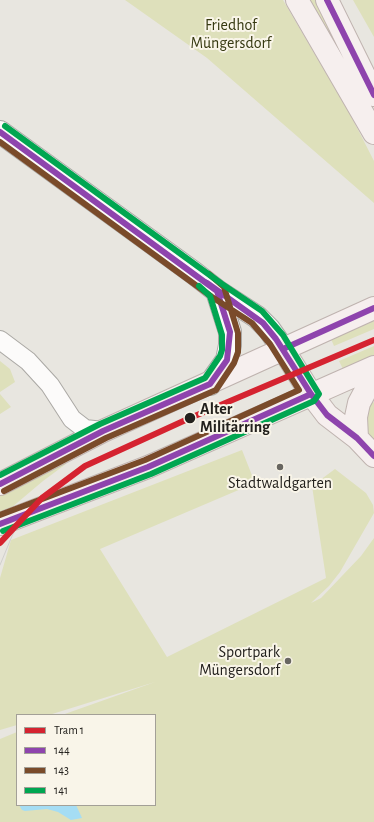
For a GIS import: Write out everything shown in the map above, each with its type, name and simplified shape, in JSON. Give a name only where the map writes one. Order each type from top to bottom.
[{"type":"main road","points":[[297,0],[374,133]]},
{"type":"main road","points":[[327,0],[374,95]]},
{"type":"main road","points":[[0,484],[103,431],[210,384],[374,308]]},
{"type":"main road","points":[[283,349],[311,394],[327,415],[357,438],[374,456]]},
{"type":"main road","points":[[0,524],[148,467],[374,367]]},
{"type":"main road","points":[[357,438],[356,417],[359,403],[366,390],[374,381]]},
{"type":"street","points":[[0,132],[217,291],[257,317],[283,349]]},
{"type":"street","points":[[210,384],[227,360],[230,346],[230,332],[217,291]]},
{"type":"street","points":[[0,340],[28,361],[50,385],[72,419],[86,429],[103,431]]},
{"type":"green space","name":"Friedhof Müngersdorf","points":[[125,0],[283,0],[350,114],[374,161],[374,203],[207,58]]},
{"type":"green space","points":[[310,0],[315,0],[352,74],[350,76]]},
{"type":"green space","points":[[353,0],[374,0],[374,37]]},
{"type":"green space","points":[[374,321],[374,329],[334,346],[331,339]]},
{"type":"green space","points":[[374,346],[374,355],[343,369],[339,361]]},
{"type":"green space","points":[[0,361],[10,369],[15,382],[0,392]]},
{"type":"green space","points":[[0,394],[11,407],[0,414]]},
{"type":"green space","points":[[374,402],[374,444],[368,436],[365,407]]},
{"type":"green space","points":[[242,450],[255,483],[100,549],[167,657],[326,578],[312,486],[335,469],[366,493],[373,505],[374,513],[340,572],[329,586],[311,603],[321,598],[361,556],[374,538],[374,822],[0,822],[0,739],[16,732],[16,806],[156,806],[156,714],[65,714],[155,682],[52,714],[16,714],[16,725],[0,730],[0,578],[11,540]]},
{"type":"green space","points":[[64,459],[66,464],[11,508],[0,513],[0,494]]},
{"type":"water","points":[[20,806],[76,806],[82,818],[71,820],[58,812],[47,809],[22,810]]},
{"type":"tram line","name":"1","points":[[0,543],[42,498],[85,466],[190,418],[374,340]]},
{"type":"tram line","points":[[0,565],[20,521]]},
{"type":"transit line","name":"144","points":[[327,0],[374,95]]},
{"type":"transit line","name":"141","points":[[3,531],[151,474],[314,401],[319,394],[283,335],[262,311],[222,284],[5,126]]},
{"type":"transit line","name":"144","points":[[0,132],[217,291],[230,332],[227,360],[210,384],[103,431],[0,484]]},
{"type":"transit line","name":"143","points":[[0,142],[212,297],[252,323],[270,344],[299,390],[145,460],[0,515]]},
{"type":"transit line","name":"143","points":[[4,491],[106,438],[216,390],[234,363],[238,352],[238,333],[224,287],[209,274]]},
{"type":"transit line","name":"144","points":[[207,283],[263,323],[276,339],[311,394],[327,415],[357,438],[374,456]]},
{"type":"transit line","name":"141","points":[[0,475],[100,424],[205,378],[220,356],[222,350],[222,335],[210,296],[199,286]]},
{"type":"transit line","name":"144","points":[[283,349],[374,308]]},
{"type":"transit line","name":"144","points":[[0,524],[148,467],[311,394]]},
{"type":"place","name":"Alter Militärring","points":[[190,418]]},
{"type":"place","name":"Stadtwaldgarten","points":[[280,467]]},
{"type":"place","name":"Sportpark Müngersdorf","points":[[288,661]]}]
